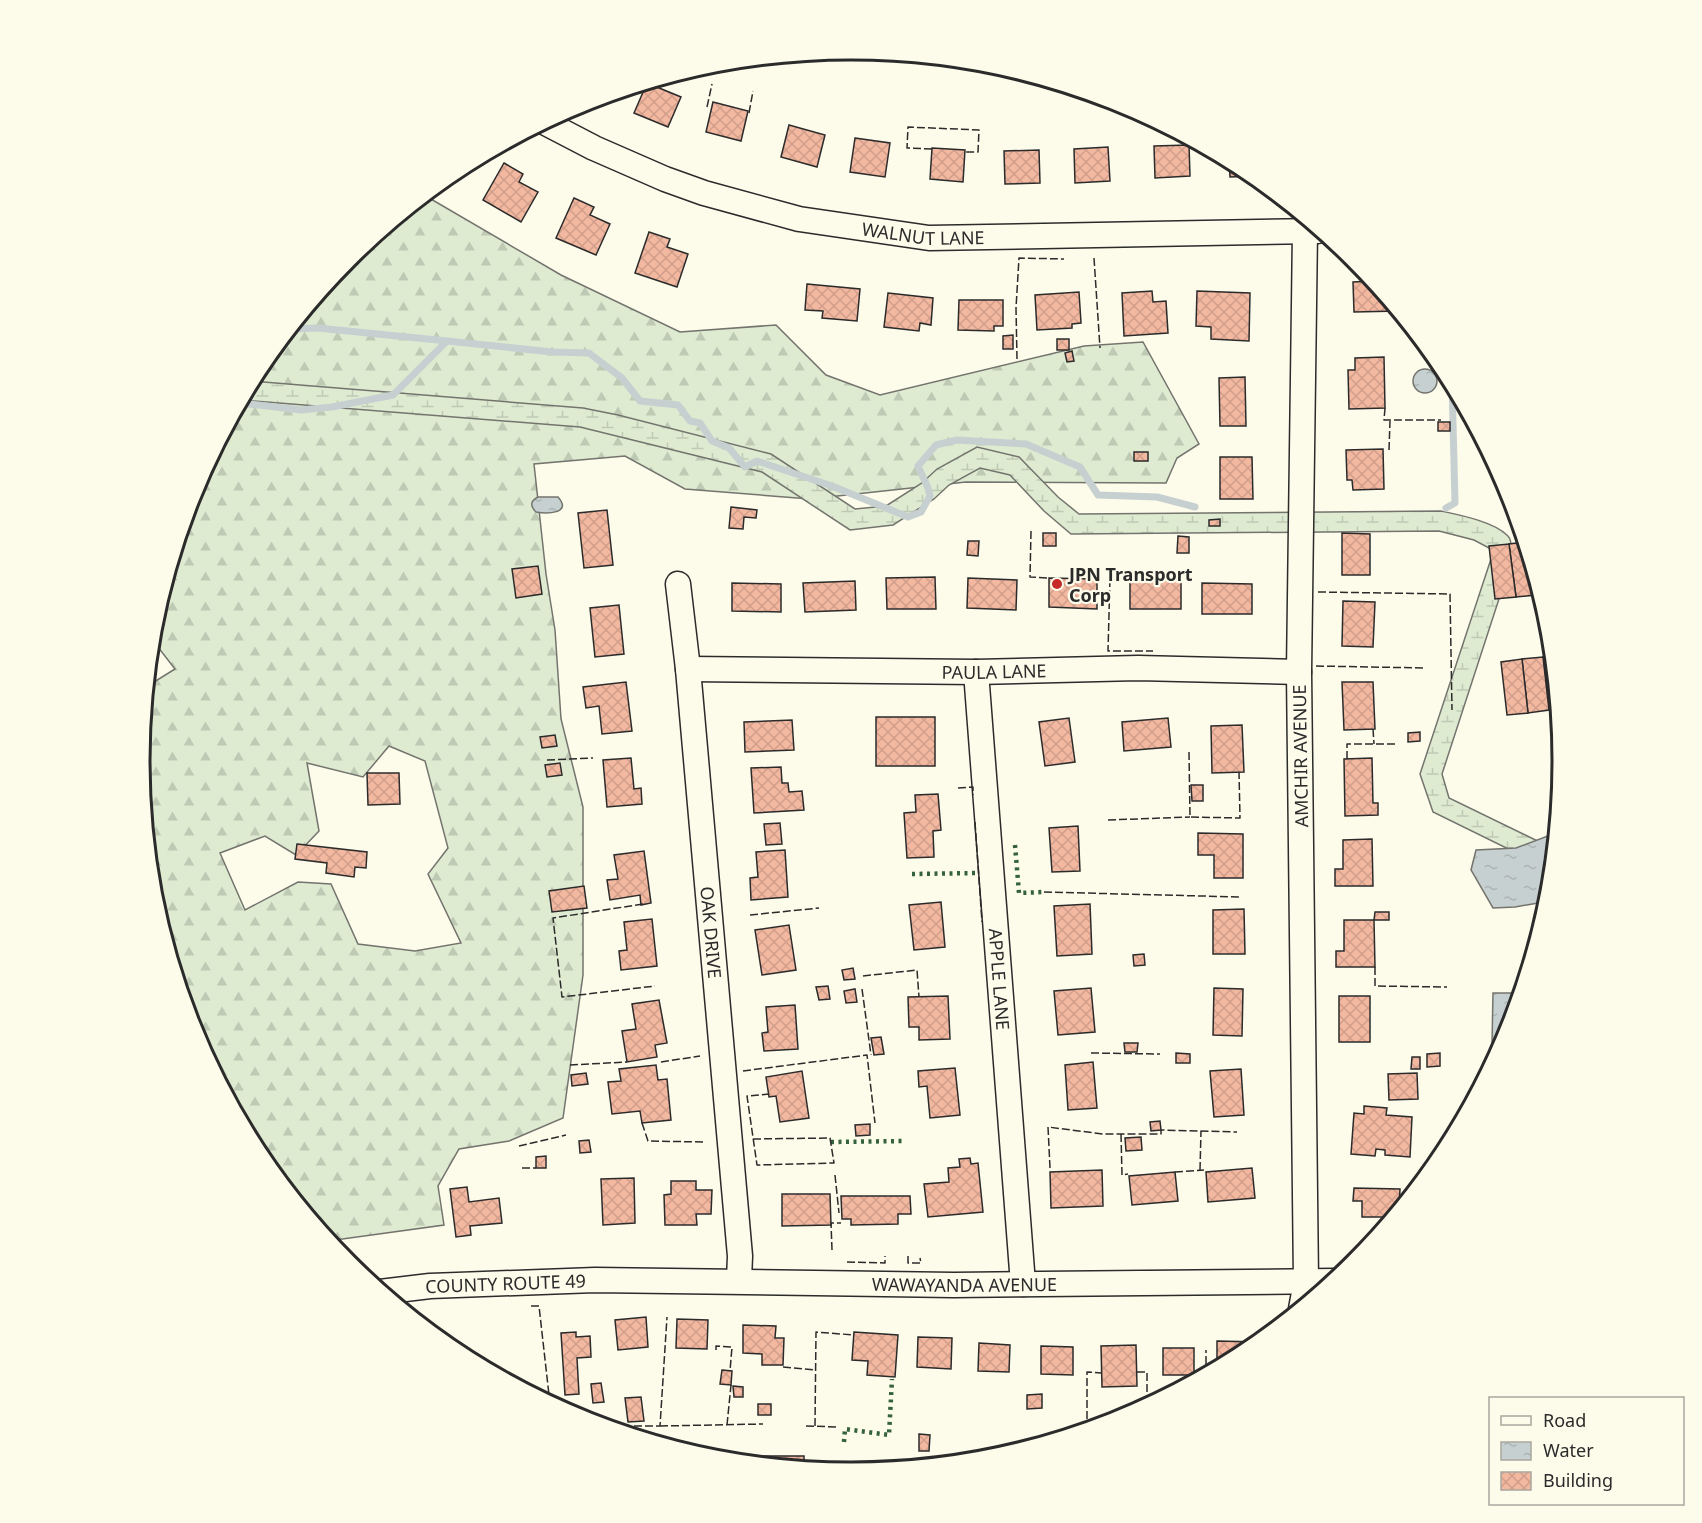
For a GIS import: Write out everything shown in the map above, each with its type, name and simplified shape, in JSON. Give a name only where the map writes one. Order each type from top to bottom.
[{"type":"street","name":"WALNUT LANE","points":[[553,127],[594,148],[665,179],[704,193],[799,219],[929,238],[1310,231]]},
{"type":"street","name":"AMCHIR AVENUE","points":[[1303,1298],[1306,1282],[1299,672],[1313,233]]},
{"type":"street","name":"OAK DRIVE","points":[[678,584],[688,669],[740,1256],[739,1280]]},
{"type":"street","name":"PAULA LANE","points":[[688,669],[976,672],[1138,668],[1299,672]]},
{"type":"street","name":"APPLE LANE","points":[[976,672],[1023,1284]]},
{"type":"street","name":"WAWAYANDA AVENUE","points":[[595,1280],[1023,1284],[1322,1281]]},
{"type":"street","name":"COUNTY ROUTE 49","points":[[390,1291],[430,1286],[595,1280]]},
{"type":"green space","points":[[432,199],[561,275],[680,332],[776,325],[826,375],[880,395],[1084,346],[1143,342],[1199,444],[1177,458],[1166,483],[966,482],[810,499],[685,489],[625,456],[534,464],[546,574],[555,630],[561,719],[583,807],[583,975],[563,1118],[509,1141],[459,1149],[438,1186],[444,1225],[338,1240],[294,1189],[243,1112],[222,1072],[203,1030],[173,943],[156,853],[149,762],[151,716],[155,682],[175,669],[159,649],[173,580],[203,493],[243,411],[294,334],[324,299],[388,234]],"holes":[[[389,746],[425,761],[448,848],[428,874],[461,943],[415,951],[358,944],[331,884],[298,882],[245,910],[220,853],[265,836],[296,855],[319,831],[307,763],[363,777]]]},
{"type":"green space","points":[[262,382],[583,408],[771,454],[855,509],[886,506],[922,483],[937,469],[977,447],[1019,457],[1058,497],[1079,514],[1441,511],[1486,523],[1510,538],[1512,559],[1442,774],[1449,798],[1547,846],[1544,866],[1433,812],[1420,774],[1492,556],[1491,549],[1474,540],[1439,531],[1071,534],[1044,511],[1010,475],[980,468],[949,485],[934,499],[893,525],[850,530],[762,472],[580,427],[250,401]]},
{"type":"water","points":[[1425,369],[1434,372],[1437,381],[1434,390],[1425,393],[1416,390],[1413,381],[1416,372]]},
{"type":"water","points":[[538,497],[558,497],[562,507],[556,512],[536,512],[532,504],[533,500]]},
{"type":"water","points":[[1548,836],[1538,903],[1493,908],[1471,870],[1476,850],[1516,848]]},
{"type":"water","points":[[1493,993],[1513,993],[1499,1030],[1492,1044]]},
{"type":"building","points":[[658,87],[681,97],[668,127],[634,113],[643,92]]},
{"type":"building","points":[[713,102],[748,111],[741,141],[706,132]]},
{"type":"building","points":[[789,125],[825,135],[817,167],[781,157]]},
{"type":"building","points":[[855,138],[890,143],[885,177],[850,172]]},
{"type":"building","points":[[1185,145],[1189,147],[1190,176],[1155,178],[1154,146]]},
{"type":"building","points":[[1108,147],[1110,181],[1075,183],[1074,149]]},
{"type":"building","points":[[932,148],[965,150],[963,182],[930,179]]},
{"type":"building","points":[[1039,150],[1040,183],[1005,184],[1004,151]]},
{"type":"building","points":[[504,163],[523,174],[519,182],[538,192],[521,222],[483,200]]},
{"type":"building","points":[[1230,171],[1239,177],[1230,177]]},
{"type":"building","points":[[574,198],[594,207],[590,215],[610,224],[596,255],[556,238]]},
{"type":"building","points":[[649,232],[670,239],[667,247],[688,254],[677,287],[635,273]]},
{"type":"building","points":[[1353,282],[1362,282],[1388,311],[1354,312]]},
{"type":"building","points":[[807,284],[860,289],[857,321],[822,318],[823,311],[805,310]]},
{"type":"building","points":[[1152,291],[1153,302],[1166,301],[1168,333],[1124,336],[1122,293]]},
{"type":"building","points":[[1197,291],[1250,293],[1249,341],[1211,339],[1211,327],[1196,326]]},
{"type":"building","points":[[1079,292],[1081,323],[1072,324],[1072,328],[1037,330],[1035,295]]},
{"type":"building","points":[[888,293],[933,298],[931,325],[920,323],[919,331],[884,327]]},
{"type":"building","points":[[959,300],[1003,300],[1003,326],[994,326],[994,331],[958,330]]},
{"type":"building","points":[[1013,335],[1013,349],[1003,349],[1003,336]]},
{"type":"building","points":[[1057,339],[1069,339],[1069,350],[1057,350]]},
{"type":"building","points":[[1072,351],[1074,361],[1067,362],[1065,353]]},
{"type":"building","points":[[1384,357],[1385,408],[1349,409],[1348,370],[1355,370],[1355,358]]},
{"type":"building","points":[[1245,377],[1246,426],[1220,426],[1219,378]]},
{"type":"building","points":[[1438,422],[1450,422],[1450,431],[1438,431]]},
{"type":"building","points":[[1383,449],[1384,489],[1353,490],[1352,480],[1347,480],[1346,450]]},
{"type":"building","points":[[1134,452],[1148,452],[1148,461],[1134,461]]},
{"type":"building","points":[[1220,457],[1252,457],[1253,499],[1220,499]]},
{"type":"building","points":[[731,507],[757,510],[756,518],[744,517],[743,529],[729,528]]},
{"type":"building","points":[[607,510],[613,565],[584,568],[578,513]]},
{"type":"building","points":[[1220,519],[1220,526],[1209,526],[1209,520]]},
{"type":"building","points":[[1043,533],[1056,533],[1056,546],[1043,546]]},
{"type":"building","points":[[1342,533],[1370,534],[1370,575],[1342,575]]},
{"type":"building","points":[[1178,536],[1189,537],[1189,553],[1177,553]]},
{"type":"building","points":[[968,541],[979,541],[978,556],[967,555]]},
{"type":"building","points":[[1517,543],[1532,595],[1516,597],[1509,544]]},
{"type":"building","points":[[1509,544],[1516,597],[1495,599],[1489,546]]},
{"type":"building","points":[[538,566],[542,594],[516,598],[512,569]]},
{"type":"building","points":[[935,577],[936,609],[887,609],[886,578]]},
{"type":"building","points":[[968,578],[1017,580],[1016,610],[967,608]]},
{"type":"building","points":[[1049,578],[1097,579],[1097,609],[1049,607]]},
{"type":"building","points":[[1130,580],[1181,580],[1181,609],[1130,609]]},
{"type":"building","points":[[855,581],[856,610],[805,612],[803,583]]},
{"type":"building","points":[[732,583],[781,584],[781,612],[732,611]]},
{"type":"building","points":[[1202,583],[1252,584],[1252,614],[1202,614]]},
{"type":"building","points":[[1343,601],[1375,602],[1373,647],[1342,646]]},
{"type":"building","points":[[619,605],[624,654],[595,657],[590,608]]},
{"type":"building","points":[[1543,657],[1546,670],[1550,710],[1549,710]]},
{"type":"building","points":[[1543,657],[1549,710],[1528,713],[1522,659]]},
{"type":"building","points":[[1522,659],[1528,713],[1507,715],[1501,662]]},
{"type":"building","points":[[626,682],[632,731],[602,734],[599,706],[586,708],[583,687]]},
{"type":"building","points":[[1342,682],[1373,682],[1375,729],[1344,730]]},
{"type":"building","points":[[876,717],[935,717],[935,766],[876,766]]},
{"type":"building","points":[[1069,718],[1075,762],[1045,766],[1039,722]]},
{"type":"building","points":[[1168,718],[1171,747],[1124,751],[1122,722]]},
{"type":"building","points":[[792,720],[794,750],[745,752],[744,722]]},
{"type":"building","points":[[1242,725],[1244,772],[1212,773],[1211,726]]},
{"type":"building","points":[[1420,732],[1420,741],[1408,742],[1408,733]]},
{"type":"building","points":[[555,735],[557,746],[542,748],[540,737]]},
{"type":"building","points":[[631,758],[634,789],[641,788],[642,804],[607,807],[603,760]]},
{"type":"building","points":[[1372,758],[1373,803],[1378,803],[1378,815],[1345,816],[1344,759]]},
{"type":"building","points":[[560,763],[562,775],[547,777],[545,765]]},
{"type":"building","points":[[781,767],[782,783],[788,783],[789,792],[802,791],[804,810],[754,813],[751,768]]},
{"type":"building","points":[[367,773],[399,773],[400,804],[368,805]]},
{"type":"building","points":[[1191,785],[1203,785],[1203,801],[1192,801]]},
{"type":"building","points":[[938,794],[941,830],[933,831],[934,857],[907,858],[904,813],[916,812],[915,795]]},
{"type":"building","points":[[780,823],[782,844],[766,845],[764,824]]},
{"type":"building","points":[[1078,826],[1080,871],[1052,872],[1049,828]]},
{"type":"building","points":[[1198,833],[1243,834],[1243,878],[1214,878],[1214,855],[1198,855]]},
{"type":"building","points":[[1372,839],[1373,886],[1335,886],[1335,869],[1343,869],[1343,840]]},
{"type":"building","points":[[297,844],[367,852],[366,868],[355,867],[354,877],[326,873],[327,863],[295,859]]},
{"type":"building","points":[[785,850],[788,897],[751,900],[750,878],[758,877],[756,852]]},
{"type":"building","points":[[644,851],[651,903],[641,905],[640,895],[610,900],[607,880],[618,879],[614,855]]},
{"type":"building","points":[[584,886],[587,908],[552,912],[549,891]]},
{"type":"building","points":[[941,902],[945,947],[914,950],[909,905]]},
{"type":"building","points":[[1090,904],[1092,954],[1057,956],[1054,906]]},
{"type":"building","points":[[1244,909],[1245,954],[1213,954],[1213,910]]},
{"type":"building","points":[[1375,912],[1389,912],[1389,920],[1374,920]]},
{"type":"building","points":[[652,919],[657,966],[621,970],[619,951],[627,950],[624,922]]},
{"type":"building","points":[[1344,920],[1374,920],[1375,967],[1336,967],[1336,951],[1344,951]]},
{"type":"building","points":[[789,925],[796,970],[762,975],[755,930]]},
{"type":"building","points":[[1144,954],[1145,965],[1134,966],[1133,955]]},
{"type":"building","points":[[853,968],[855,979],[844,980],[842,970]]},
{"type":"building","points":[[828,986],[830,999],[819,1000],[816,987]]},
{"type":"building","points":[[1091,988],[1095,1032],[1058,1035],[1054,991]]},
{"type":"building","points":[[1214,988],[1243,989],[1242,1036],[1213,1035]]},
{"type":"building","points":[[855,989],[857,1002],[846,1003],[844,991]]},
{"type":"building","points":[[948,996],[950,1039],[919,1040],[919,1027],[909,1027],[908,997]]},
{"type":"building","points":[[1339,996],[1370,996],[1370,1042],[1339,1042]]},
{"type":"building","points":[[659,1000],[667,1043],[655,1045],[657,1057],[627,1062],[622,1031],[636,1029],[632,1004]]},
{"type":"building","points":[[795,1005],[798,1049],[764,1051],[762,1033],[768,1032],[766,1007]]},
{"type":"building","points":[[881,1037],[884,1054],[874,1055],[871,1038]]},
{"type":"building","points":[[1124,1043],[1138,1043],[1137,1052],[1125,1052]]},
{"type":"building","points":[[1176,1053],[1190,1054],[1190,1063],[1176,1063]]},
{"type":"building","points":[[1440,1053],[1440,1066],[1427,1067],[1427,1054]]},
{"type":"building","points":[[1412,1057],[1420,1057],[1420,1069],[1411,1069]]},
{"type":"building","points":[[1093,1062],[1097,1108],[1068,1110],[1065,1065]]},
{"type":"building","points":[[656,1065],[658,1080],[667,1079],[671,1120],[642,1123],[640,1111],[612,1114],[608,1082],[621,1081],[619,1069]]},
{"type":"building","points":[[955,1068],[960,1115],[930,1118],[927,1086],[919,1087],[918,1071]]},
{"type":"building","points":[[1241,1069],[1244,1115],[1214,1117],[1210,1071]]},
{"type":"building","points":[[802,1071],[809,1118],[780,1122],[776,1096],[769,1097],[766,1077]]},
{"type":"building","points":[[586,1073],[588,1084],[572,1086],[571,1075]]},
{"type":"building","points":[[1417,1073],[1418,1099],[1389,1100],[1388,1074]]},
{"type":"building","points":[[1364,1106],[1387,1108],[1386,1115],[1412,1117],[1410,1157],[1385,1155],[1385,1150],[1376,1149],[1375,1156],[1351,1154],[1354,1113],[1364,1114]]},
{"type":"building","points":[[1160,1121],[1161,1130],[1151,1131],[1150,1122]]},
{"type":"building","points":[[870,1124],[870,1135],[856,1136],[855,1125]]},
{"type":"building","points":[[1141,1137],[1142,1150],[1126,1151],[1125,1138]]},
{"type":"building","points":[[589,1140],[591,1152],[580,1153],[579,1141]]},
{"type":"building","points":[[546,1156],[546,1168],[536,1168],[536,1157]]},
{"type":"building","points":[[970,1158],[971,1164],[978,1163],[983,1212],[928,1217],[924,1184],[949,1182],[948,1168],[960,1167],[959,1159]]},
{"type":"building","points":[[1252,1168],[1255,1198],[1208,1202],[1206,1172]]},
{"type":"building","points":[[1102,1170],[1103,1206],[1051,1208],[1050,1172]]},
{"type":"building","points":[[1175,1172],[1178,1201],[1132,1205],[1129,1176]]},
{"type":"building","points":[[634,1178],[635,1223],[603,1225],[601,1179]]},
{"type":"building","points":[[671,1181],[696,1181],[696,1190],[712,1190],[711,1214],[696,1214],[697,1225],[665,1225],[664,1195],[671,1194]]},
{"type":"building","points":[[467,1187],[469,1202],[499,1198],[502,1223],[470,1226],[471,1235],[456,1237],[450,1189]]},
{"type":"building","points":[[1354,1188],[1400,1189],[1400,1199],[1384,1217],[1362,1217],[1362,1201],[1353,1201]]},
{"type":"building","points":[[782,1194],[830,1194],[831,1225],[782,1226]]},
{"type":"building","points":[[841,1196],[910,1196],[911,1214],[898,1214],[898,1224],[851,1225],[851,1219],[842,1219]]},
{"type":"building","points":[[646,1317],[648,1347],[618,1350],[615,1320]]},
{"type":"building","points":[[677,1319],[708,1320],[707,1349],[676,1348]]},
{"type":"building","points":[[743,1325],[776,1326],[775,1338],[784,1338],[783,1365],[762,1365],[762,1354],[743,1353]]},
{"type":"building","points":[[576,1332],[576,1337],[590,1336],[591,1357],[577,1358],[579,1394],[565,1395],[561,1333]]},
{"type":"building","points":[[854,1332],[898,1335],[895,1377],[867,1375],[868,1361],[852,1360]]},
{"type":"building","points":[[918,1337],[952,1338],[951,1369],[917,1367]]},
{"type":"building","points":[[1217,1341],[1246,1342],[1241,1345],[1217,1360]]},
{"type":"building","points":[[979,1343],[1010,1345],[1009,1372],[978,1371]]},
{"type":"building","points":[[1136,1345],[1137,1386],[1102,1387],[1101,1346]]},
{"type":"building","points":[[1041,1346],[1073,1347],[1073,1375],[1041,1374]]},
{"type":"building","points":[[1163,1348],[1194,1348],[1194,1373],[1163,1375]]},
{"type":"building","points":[[722,1370],[732,1371],[731,1385],[720,1384]]},
{"type":"building","points":[[601,1383],[604,1402],[593,1403],[591,1384]]},
{"type":"building","points":[[733,1386],[743,1387],[743,1397],[734,1397]]},
{"type":"building","points":[[1042,1394],[1042,1408],[1027,1409],[1027,1395]]},
{"type":"building","points":[[641,1397],[644,1421],[628,1422],[625,1398]]},
{"type":"building","points":[[758,1404],[771,1404],[771,1415],[758,1415]]},
{"type":"building","points":[[919,1434],[930,1435],[929,1451],[919,1451]]},
{"type":"building","points":[[804,1456],[804,1461],[760,1457]]},
{"type":"waterway","points":[[299,329],[318,328],[447,341]]},
{"type":"waterway","points":[[247,404],[301,410],[332,407],[393,395],[447,341],[552,352],[589,353],[622,378],[640,401],[678,405],[690,421],[700,423],[712,441],[729,448],[745,467],[757,461],[832,486],[908,517],[921,512],[930,496],[918,466],[936,445],[957,440],[1026,444],[1080,467],[1098,495],[1157,497],[1195,507]]},
{"type":"waterway","points":[[1446,508],[1455,503],[1452,401]]},
{"type":"hedge","points":[[1015,845],[1019,893],[1044,892]]},
{"type":"hedge","points":[[912,874],[978,873]]},
{"type":"hedge","points":[[831,1142],[905,1141]]},
{"type":"hedge","points":[[844,1442],[845,1429],[889,1435],[892,1379]]},
{"type":"fence","points":[[707,107],[712,84]]},
{"type":"fence","points":[[749,113],[753,91]]},
{"type":"fence","points":[[932,149],[907,148],[908,127],[979,130],[978,152],[965,152]]},
{"type":"fence","points":[[1017,359],[1016,308],[1019,258],[1064,259]]},
{"type":"fence","points":[[1094,258],[1100,348]]},
{"type":"fence","points":[[1385,408],[1384,420],[1441,420]]},
{"type":"fence","points":[[1389,450],[1390,421]]},
{"type":"fence","points":[[1031,531],[1030,577],[1049,578]]},
{"type":"fence","points":[[1130,578],[1110,577],[1108,651],[1153,651]]},
{"type":"fence","points":[[1318,592],[1450,594],[1452,710]]},
{"type":"fence","points":[[1316,666],[1426,668]]},
{"type":"fence","points":[[1373,729],[1374,744]]},
{"type":"fence","points":[[1347,759],[1347,744],[1398,744]]},
{"type":"fence","points":[[1189,752],[1190,817],[1240,818],[1239,772]]},
{"type":"fence","points":[[547,760],[593,758]]},
{"type":"fence","points":[[958,788],[973,787],[973,795]]},
{"type":"fence","points":[[1108,820],[1190,817]]},
{"type":"fence","points":[[975,822],[982,922]]},
{"type":"fence","points":[[1044,892],[1241,897]]},
{"type":"fence","points":[[643,904],[553,918],[562,997],[655,986]]},
{"type":"fence","points":[[750,915],[819,908]]},
{"type":"fence","points":[[1375,967],[1375,986],[1447,987]]},
{"type":"fence","points":[[863,976],[917,970],[919,997]]},
{"type":"fence","points":[[862,989],[871,1055]]},
{"type":"fence","points":[[1091,1053],[1160,1054]]},
{"type":"fence","points":[[743,1071],[867,1055],[875,1123]]},
{"type":"fence","points":[[661,1062],[700,1056]]},
{"type":"fence","points":[[570,1065],[627,1062]]},
{"type":"fence","points":[[753,1139],[830,1138],[834,1163],[757,1165],[747,1096],[769,1094]]},
{"type":"fence","points":[[642,1123],[648,1141],[704,1142]]},
{"type":"fence","points":[[1050,1168],[1048,1127],[1103,1134],[1161,1134],[1161,1130],[1237,1132]]},
{"type":"fence","points":[[1200,1170],[1201,1131]]},
{"type":"fence","points":[[1121,1134],[1122,1175],[1128,1174]]},
{"type":"fence","points":[[519,1146],[566,1135]]},
{"type":"fence","points":[[522,1168],[536,1168]]},
{"type":"fence","points":[[1175,1172],[1204,1170]]},
{"type":"fence","points":[[835,1175],[839,1213]]},
{"type":"fence","points":[[832,1250],[831,1223],[841,1223]]},
{"type":"fence","points":[[847,1262],[885,1263],[885,1256]]},
{"type":"fence","points":[[908,1256],[908,1263],[921,1263],[920,1258]]},
{"type":"fence","points":[[531,1306],[539,1306],[549,1395]]},
{"type":"fence","points":[[634,1426],[660,1426],[667,1317]]},
{"type":"fence","points":[[815,1426],[816,1332],[854,1335]]},
{"type":"fence","points":[[716,1350],[716,1346],[732,1347],[730,1371]]},
{"type":"fence","points":[[1206,1350],[1206,1367]]},
{"type":"fence","points":[[783,1367],[816,1370]]},
{"type":"fence","points":[[1087,1422],[1087,1372],[1101,1373]]},
{"type":"fence","points":[[1137,1372],[1147,1372],[1147,1397]]},
{"type":"fence","points":[[727,1425],[731,1385]]},
{"type":"fence","points":[[660,1426],[763,1424]]},
{"type":"fence","points":[[806,1426],[839,1427]]},
{"type":"place","name":"JPN Transport Corp","points":[[1057,584]]}]
